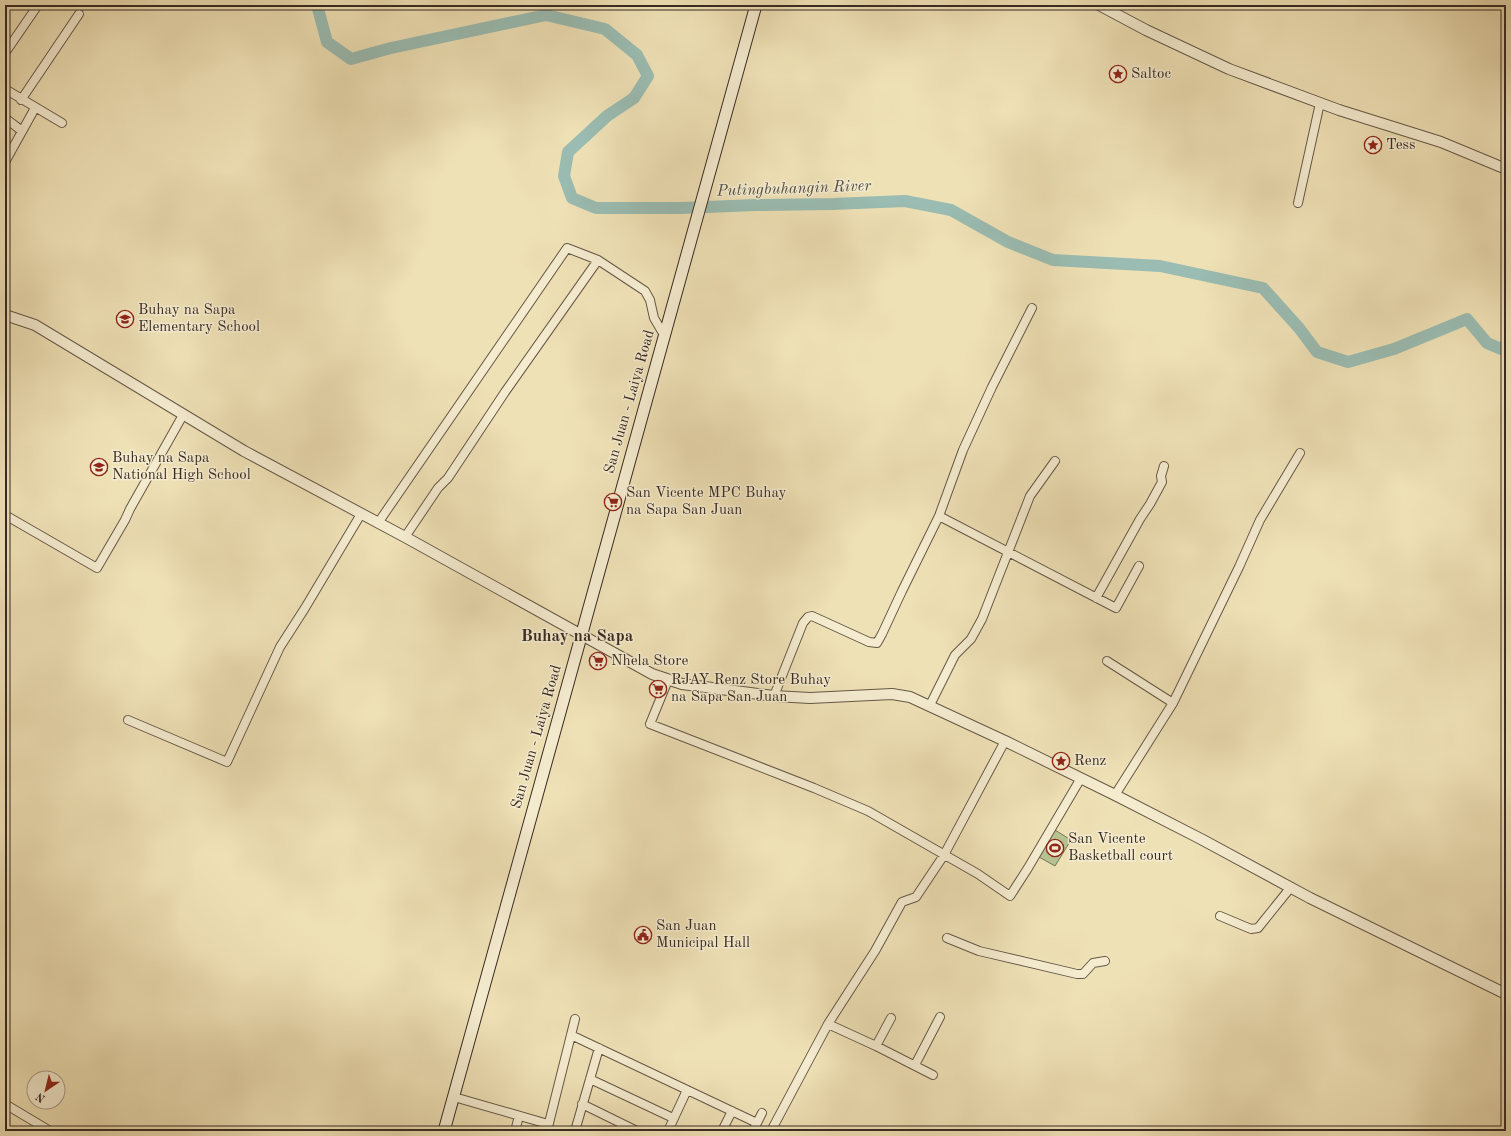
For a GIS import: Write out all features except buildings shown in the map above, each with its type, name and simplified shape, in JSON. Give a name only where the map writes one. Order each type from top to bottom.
[{"type":"main road","name":"San Juan - Laiya Road","points":[[444,1131],[756,5]]},
{"type":"street","points":[[5,53],[38,5]]},
{"type":"street","points":[[1099,5],[1146,30],[1230,70],[1320,103],[1441,142],[1506,169]]},
{"type":"street","points":[[21,100],[79,14]]},
{"type":"street","points":[[5,89],[21,100],[62,123]]},
{"type":"street","points":[[1298,203],[1320,103]]},
{"type":"street","points":[[5,162],[35,108]]},
{"type":"street","points":[[5,118],[22,131]]},
{"type":"street","points":[[378,523],[566,248],[598,260],[645,291],[650,300],[654,318],[664,335]]},
{"type":"street","points":[[405,537],[438,488],[448,478],[505,392],[598,260]]},
{"type":"street","points":[[774,696],[803,624],[808,617],[812,616],[869,642],[877,643],[939,516],[963,450],[992,387],[1032,308]]},
{"type":"street","points":[[5,315],[35,325],[244,451],[405,537],[652,674],[690,686],[774,696],[810,698],[892,694],[910,697],[930,705],[1081,778],[1291,887],[1506,994]]},
{"type":"street","points":[[5,515],[96,568],[125,520],[183,415]]},
{"type":"street","points":[[1115,795],[1173,703],[1239,567],[1260,520],[1300,453]]},
{"type":"street","points":[[930,705],[955,655],[970,639],[982,619],[1030,496],[1055,461]]},
{"type":"street","points":[[1096,598],[1162,482],[1161,476],[1164,466]]},
{"type":"street","points":[[128,720],[227,762],[280,647],[306,608],[361,514]]},
{"type":"street","points":[[939,516],[1116,608],[1139,566]]},
{"type":"street","points":[[1107,661],[1173,703]]},
{"type":"street","points":[[668,680],[650,724],[814,788],[868,811],[978,874],[1010,896],[1081,778]]},
{"type":"street","points":[[772,1131],[828,1024],[875,951],[902,902],[916,897],[944,855],[1005,741]]},
{"type":"street","points":[[1220,916],[1251,929],[1258,928],[1291,887]]},
{"type":"street","points":[[947,938],[979,951],[1077,974],[1083,974],[1093,963],[1105,961]]},
{"type":"street","points":[[915,1065],[940,1017]]},
{"type":"street","points":[[876,1046],[891,1018]]},
{"type":"street","points":[[454,1096],[520,1116],[548,1128],[575,1019]]},
{"type":"street","points":[[828,1024],[933,1075]]},
{"type":"street","points":[[571,1035],[757,1123]]},
{"type":"street","points":[[576,1130],[582,1104],[599,1048]]},
{"type":"street","points":[[590,1079],[674,1118]]},
{"type":"street","points":[[668,1131],[687,1090]]},
{"type":"street","points":[[5,1104],[50,1131]]},
{"type":"street","points":[[582,1104],[637,1131]]},
{"type":"street","points":[[722,1131],[732,1111]]},
{"type":"street","points":[[753,1131],[762,1113]]},
{"type":"street","points":[[516,1131],[520,1116]]},
{"type":"green space","name":"San Vicente Basketball court","points":[[1055,830],[1071,840],[1055,866],[1039,857]]},
{"type":"waterway","name":"Putingbuhangin River","points":[[317,5],[327,42],[351,59],[391,48],[546,15],[605,29],[637,55],[648,76],[634,98],[607,116],[568,152],[564,176],[572,198],[596,208],[682,208],[905,201],[951,210],[1008,242],[1053,260],[1160,266],[1263,288],[1299,328],[1317,352],[1348,362],[1394,349],[1467,319],[1487,343],[1506,351]]},
{"type":"place","name":"Saltoc","points":[[1118,74]]},
{"type":"place","name":"Tess","points":[[1373,145]]},
{"type":"place","name":"Buhay na Sapa Elementary School","points":[[125,319]]},
{"type":"place","name":"Buhay na Sapa National High School","points":[[99,467]]},
{"type":"place","name":"San Vicente MPC Buhay na Sapa San Juan","points":[[613,502]]},
{"type":"place","name":"Nhela Store","points":[[598,661]]},
{"type":"place","name":"RJAY Renz Store Buhay na Sapa San Juan","points":[[658,689]]},
{"type":"place","name":"Renz","points":[[1061,761]]},
{"type":"place","name":"San Vicente Basketball court","points":[[1055,848]]},
{"type":"place","name":"San Juan Municipal Hall","points":[[643,935]]},
{"type":"district","name":"Buhay na Sapa","points":[[577,636]]}]
